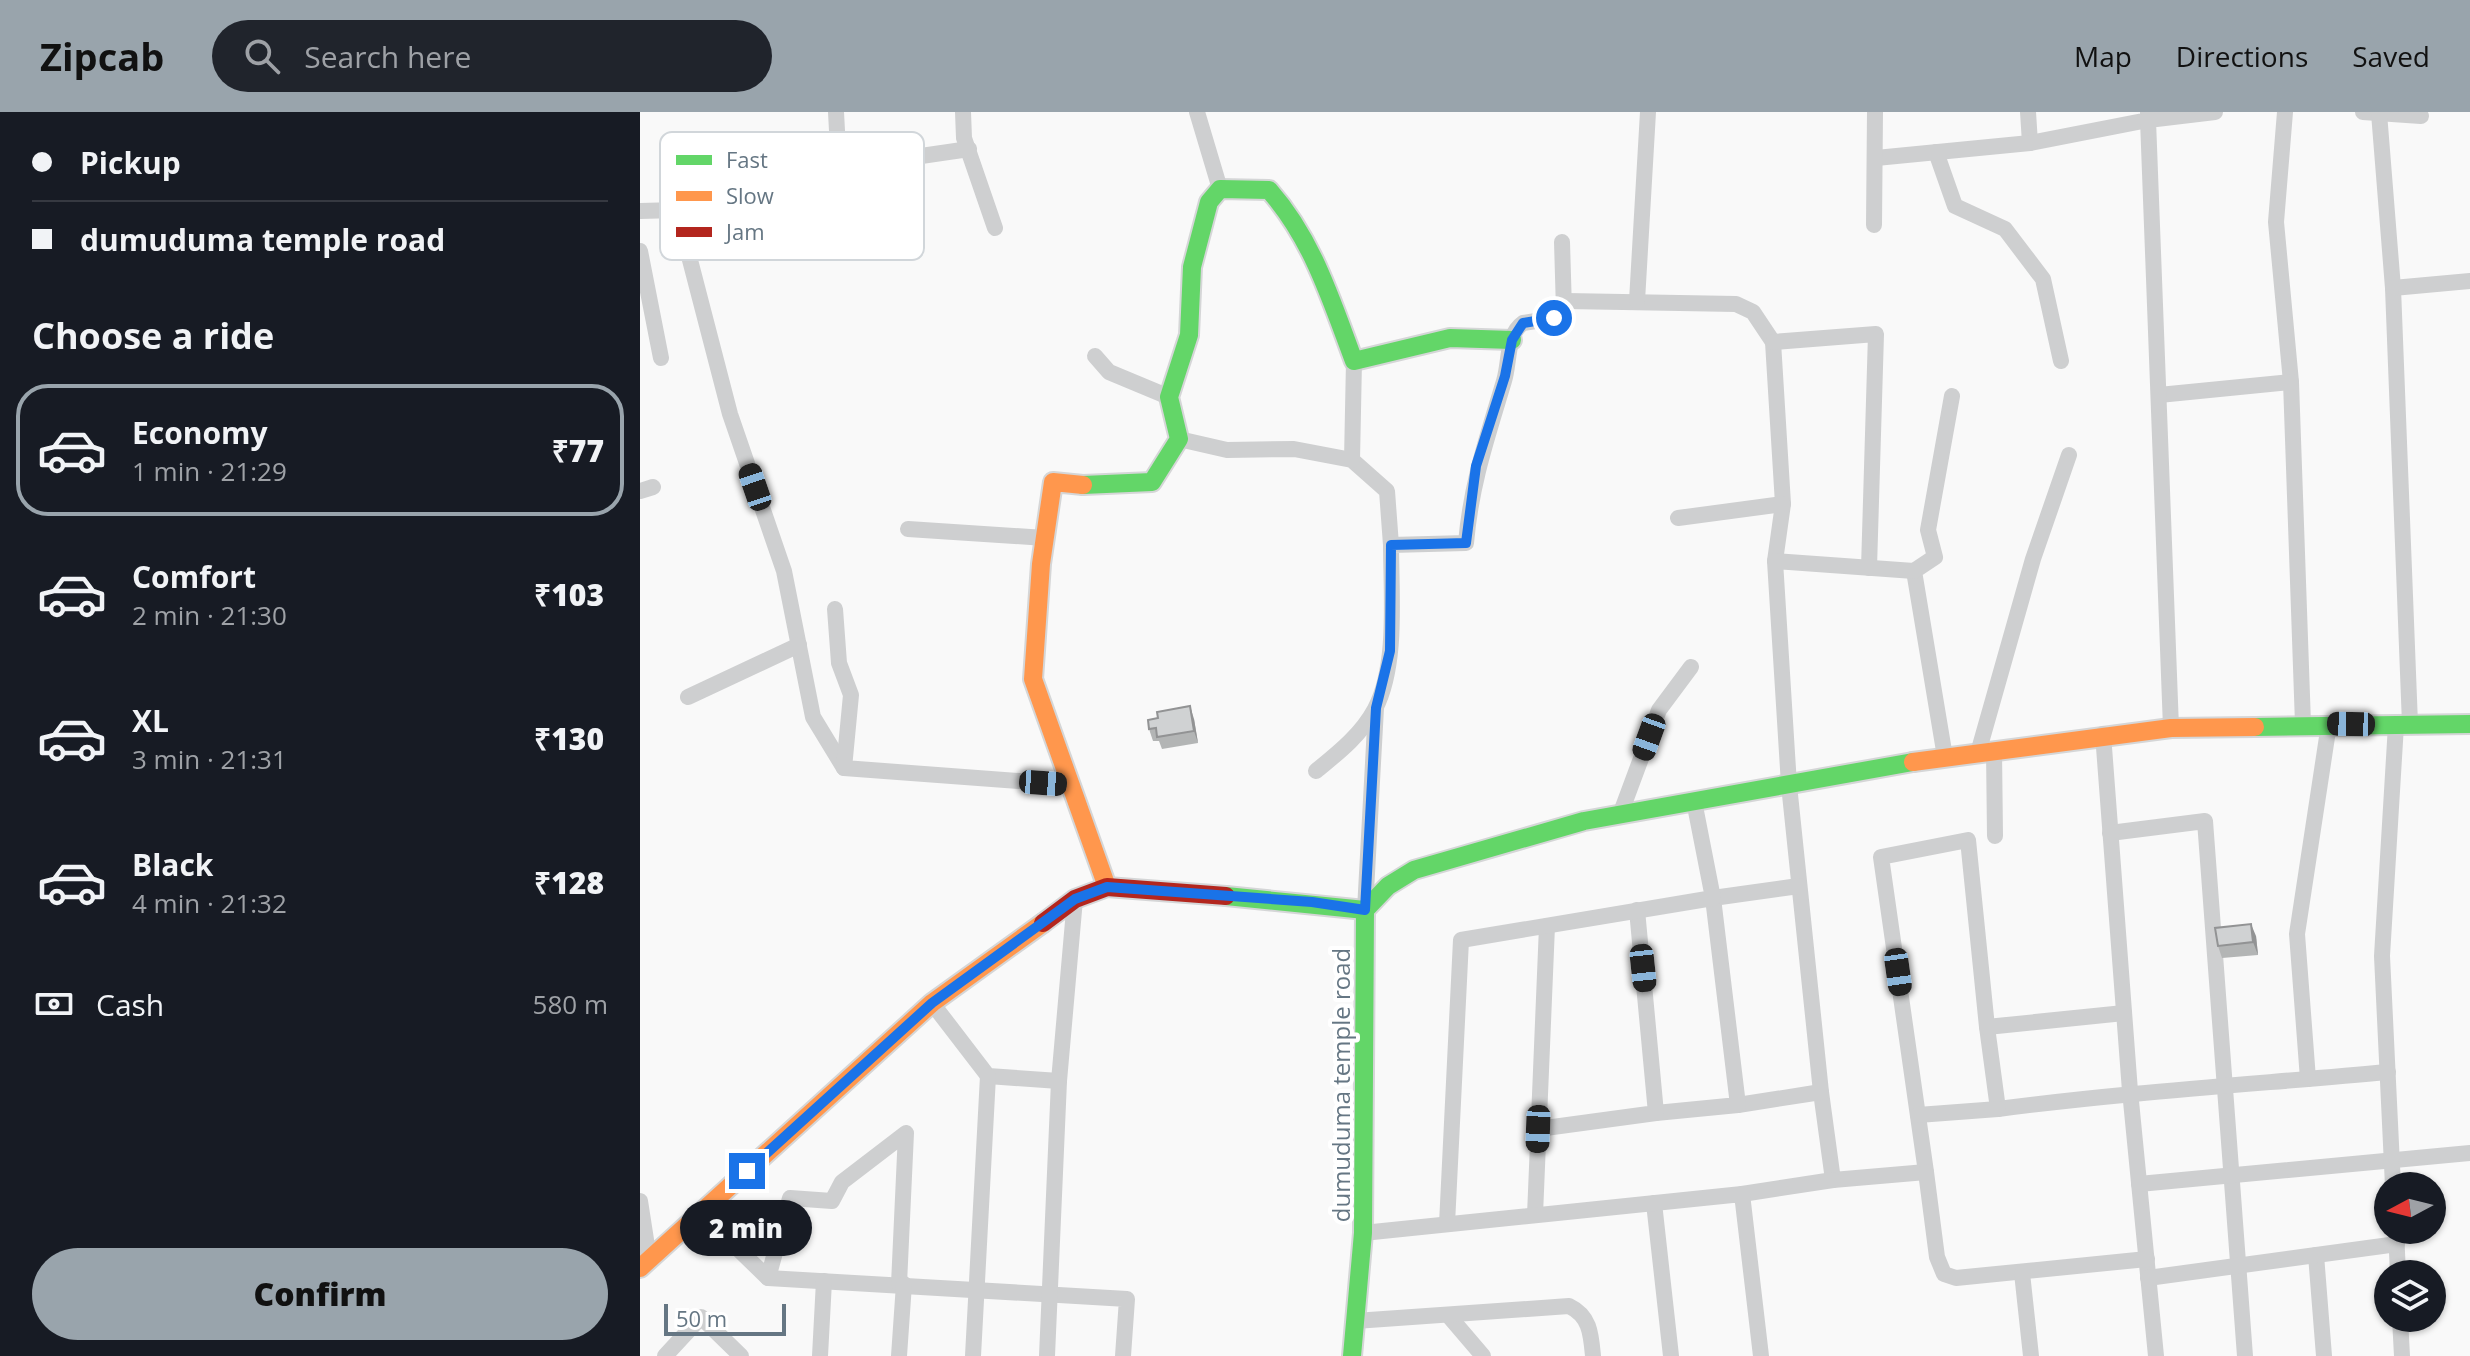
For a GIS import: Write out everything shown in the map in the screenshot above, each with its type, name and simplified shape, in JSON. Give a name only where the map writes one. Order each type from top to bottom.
[{"type":"street","points":[[836,112],[837,132]]},
{"type":"street","points":[[963,112],[964,138],[995,228]]},
{"type":"street","points":[[1197,112],[1220,189]]},
{"type":"street","points":[[1637,301],[1648,112]]},
{"type":"street","points":[[1874,225],[1875,112]]},
{"type":"street","points":[[2028,112],[2030,143]]},
{"type":"street","points":[[1876,158],[2030,143],[2148,116],[2215,112]]},
{"type":"street","points":[[2285,112],[2276,222],[2291,382],[2303,724]]},
{"type":"street","points":[[2363,112],[2421,116]]},
{"type":"street","points":[[2379,113],[2393,288],[2403,725],[2382,956],[2392,1172]]},
{"type":"street","points":[[2148,116],[2171,728]]},
{"type":"street","points":[[924,156],[969,149]]},
{"type":"street","points":[[1936,152],[1955,206],[2005,229],[2043,279],[2061,361]]},
{"type":"street","points":[[1220,189],[1269,190],[1289,209],[1309,240],[1354,361],[1352,460]]},
{"type":"street","points":[[1107,887],[1033,679],[1053,482],[1088,485],[1152,482],[1179,439],[1169,397],[1189,335],[1192,267],[1209,202],[1220,189]]},
{"type":"street","points":[[640,211],[660,210]]},
{"type":"street","points":[[1391,545],[1466,543],[1476,466],[1505,376],[1512,340],[1523,323],[1559,316],[1566,301],[1562,242]]},
{"type":"street","points":[[640,251],[661,358]]},
{"type":"street","points":[[690,260],[730,414],[784,571],[813,717],[844,768]]},
{"type":"street","points":[[2393,288],[2470,281]]},
{"type":"street","points":[[1566,301],[1736,304],[1753,312],[1773,342],[1783,504],[1775,561],[1789,785],[1833,1180]]},
{"type":"street","points":[[1773,342],[1876,334],[1869,568]]},
{"type":"street","points":[[1354,361],[1450,338],[1512,340]]},
{"type":"street","points":[[1095,356],[1109,372],[1169,397]]},
{"type":"street","points":[[2159,395],[2291,382]]},
{"type":"street","points":[[1775,561],[1914,571],[1935,557],[1928,530],[1952,396]]},
{"type":"street","points":[[1179,439],[1227,450],[1294,449],[1352,460],[1387,491],[1391,545],[1390,651],[1376,708],[1365,910]]},
{"type":"street","points":[[1995,836],[1986,752],[2033,559],[2069,455]]},
{"type":"street","points":[[1678,518],[1783,504]]},
{"type":"street","points":[[908,529],[1045,538]]},
{"type":"street","points":[[1914,571],[1929,681],[1945,757]]},
{"type":"street","points":[[835,609],[839,663],[851,695],[844,768]]},
{"type":"street","points":[[688,697],[799,645]]},
{"type":"street","points":[[1620,815],[1659,710],[1691,667]]},
{"type":"street","points":[[1316,771],[1352,741],[1376,708]]},
{"type":"street","points":[[2308,1079],[2297,934],[2329,724]]},
{"type":"street","points":[[1365,910],[1388,886],[1414,870],[1584,821],[1945,757],[2103,734],[2171,728],[2470,724]]},
{"type":"street","points":[[2103,734],[2130,1091],[2156,1356]]},
{"type":"street","points":[[844,768],[1072,785]]},
{"type":"street","points":[[1694,801],[1713,898],[1738,1105]]},
{"type":"street","points":[[2110,833],[2205,821],[2245,1356]]},
{"type":"street","points":[[1998,1109],[1968,840],[1881,857],[1940,1269],[1956,1278],[2147,1259]]},
{"type":"street","points":[[1447,1224],[1461,940],[1799,886]]},
{"type":"street","points":[[643,1265],[932,1003],[1075,899],[1107,887],[1312,902],[1365,910]]},
{"type":"street","points":[[1047,1356],[1059,1081],[1075,899]]},
{"type":"street","name":"dumuduma temple road","points":[[1352,1356],[1363,1233],[1365,910]]},
{"type":"street","points":[[1637,910],[1656,1113]]},
{"type":"street","points":[[1535,1215],[1547,926]]},
{"type":"street","points":[[932,1003],[988,1076],[973,1356]]},
{"type":"street","points":[[1987,1027],[2124,1013]]},
{"type":"street","points":[[1918,1115],[1998,1109],[2130,1091],[2223,1088],[2388,1072]]},
{"type":"street","points":[[988,1076],[1059,1081]]},
{"type":"street","points":[[1538,1129],[1821,1092]]},
{"type":"street","points":[[768,1278],[790,1198],[832,1201],[842,1182],[906,1133],[899,1356]]},
{"type":"street","points":[[2139,1184],[2470,1153]]},
{"type":"street","points":[[1363,1233],[1926,1172]]},
{"type":"street","points":[[1742,1194],[1761,1356]]},
{"type":"street","points":[[640,1201],[643,1265]]},
{"type":"street","points":[[1654,1203],[1671,1356]]},
{"type":"street","points":[[701,1213],[768,1278],[1127,1299],[1123,1356]]},
{"type":"street","points":[[2148,1278],[2316,1255],[2374,1242]]},
{"type":"street","points":[[2316,1255],[2324,1356]]},
{"type":"street","points":[[2022,1273],[2031,1356]]},
{"type":"street","points":[[820,1356],[824,1281]]},
{"type":"street","points":[[1355,1321],[1569,1306],[1581,1312],[1587,1320],[1593,1356]]},
{"type":"street","points":[[1448,1315],[1483,1356]]},
{"type":"street","points":[[665,1356],[701,1317],[741,1356]]},
{"type":"street","points":[[2401,1332],[2402,1356]]},
{"type":"building","points":[[1190,706],[1194,731],[1157,737],[1156,728],[1149,729],[1148,720],[1158,718],[1157,712]]},
{"type":"building","points":[[2251,924],[2253,942],[2218,946],[2215,928]]},
{"type":"traffic: fast","points":[[1083,485],[1152,482],[1179,439],[1169,397],[1189,335],[1192,267],[1209,202],[1220,189],[1269,190],[1284,209],[1319,271],[1354,361],[1450,338],[1512,340]]},
{"type":"traffic: fast","points":[[2255,727],[2470,724]]},
{"type":"traffic: fast","points":[[1365,910],[1388,886],[1414,870],[1584,821],[1913,762]]},
{"type":"traffic: fast","points":[[1226,896],[1365,910],[1363,1233],[1352,1356]]},
{"type":"traffic: slow","points":[[1083,485],[1053,482],[1041,564],[1033,679],[1107,887]]},
{"type":"traffic: slow","points":[[1913,762],[2171,728],[2255,727]]},
{"type":"traffic: slow","points":[[640,1268],[932,1003],[1043,923]]},
{"type":"traffic: jam","points":[[1043,923],[1075,899],[1107,887],[1226,896]]},
{"type":"route","points":[[747,1171],[932,1003],[1075,899],[1107,887],[1312,902],[1365,910],[1376,708],[1390,651],[1391,545],[1466,543],[1476,466],[1505,376],[1512,340],[1523,323],[1554,318]]}]
